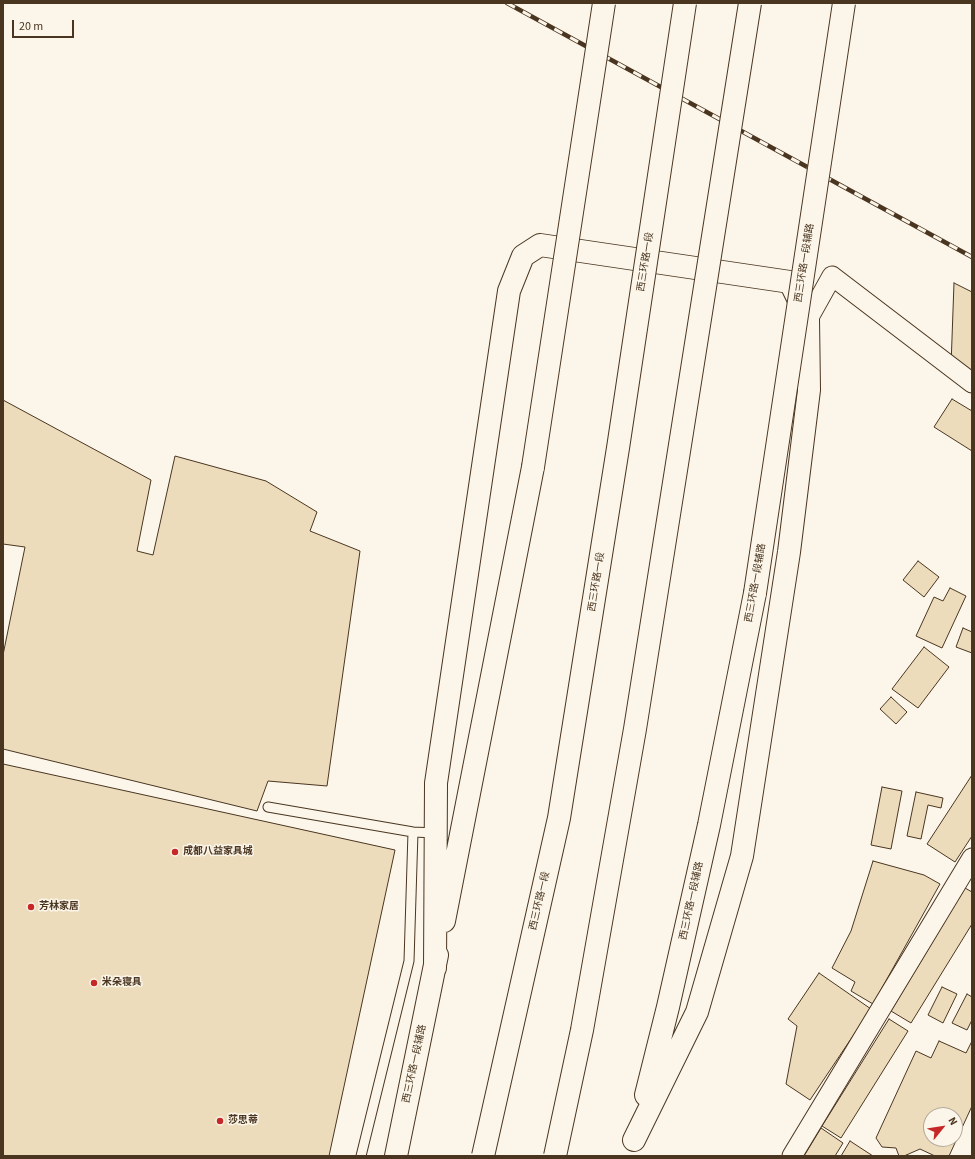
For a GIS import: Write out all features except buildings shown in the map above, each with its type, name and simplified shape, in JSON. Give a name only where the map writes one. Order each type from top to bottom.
[{"type":"main road","name":"西三环路一段辅路","points":[[396,1156],[467,814],[533,467],[604,3]]},
{"type":"main road","name":"西三环路一段","points":[[483,1156],[559,818],[617,456],[685,3]]},
{"type":"main road","points":[[555,1156],[582,1030],[634,737],[750,3]]},
{"type":"main road","name":"西三环路一段辅路","points":[[632,1148],[668,1007],[704,848],[755,593],[844,3]]},
{"type":"main road","points":[[435,968],[436,784],[509,291],[523,256],[540,245],[790,282],[808,319],[809,390],[789,552],[742,856],[697,1012],[632,1148]]},
{"type":"street","points":[[808,319],[832,276],[972,383]]},
{"type":"street","points":[[792,1156],[972,858]]},
{"type":"lane","points":[[268,808],[413,832],[436,833]]},
{"type":"lane","points":[[361,1156],[409,961],[413,832]]},
{"type":"railway","points":[[507,3],[972,257]]},
{"type":"place","name":"成都八益家具城","points":[[175,852]]},
{"type":"place","name":"芳林家居","points":[[31,907]]},
{"type":"place","name":"米朵寝具","points":[[94,983]]},
{"type":"place","name":"莎思蒂","points":[[220,1121]]}]
